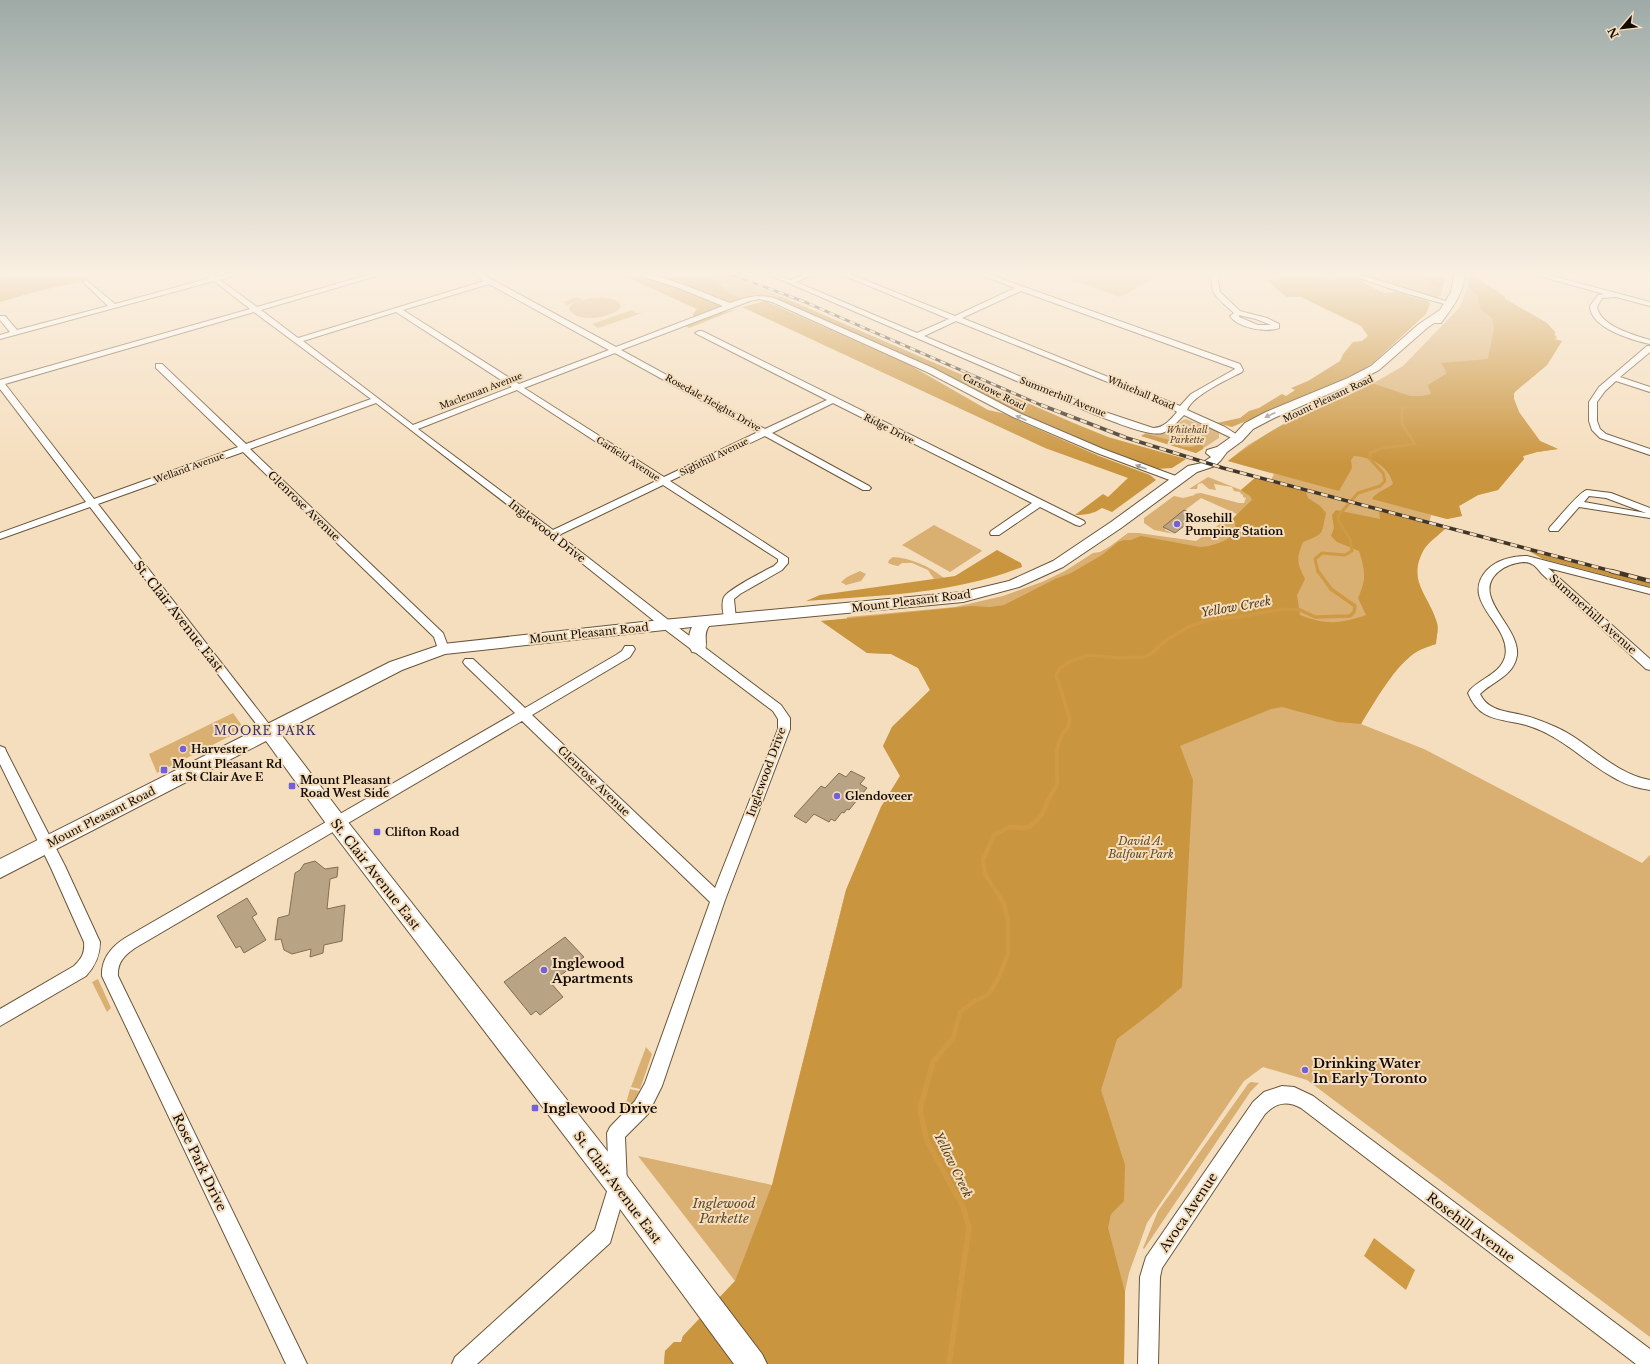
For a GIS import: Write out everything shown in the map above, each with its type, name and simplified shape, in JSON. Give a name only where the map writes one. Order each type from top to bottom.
[{"type":"main road","name":"Mount Pleasant Road","points":[[0,869],[396,666],[443,649],[667,625],[962,597],[1014,584],[1058,564],[1192,469],[1204,467],[1218,458],[1222,450],[1238,438],[1260,431],[1375,377],[1388,369],[1424,337]]},
{"type":"main road","points":[[698,648],[697,632],[703,622]]},
{"type":"main road","name":"St. Clair Avenue East","points":[[268,731],[337,823],[618,1185],[752,1364]]},
{"type":"street","points":[[0,383],[157,337]]},
{"type":"street","name":"Inglewood Drive","points":[[293,337],[777,708],[784,718],[784,729],[718,900],[653,1086],[645,1104],[636,1116],[616,1133],[618,1185],[603,1236],[462,1364]]},
{"type":"street","points":[[298,340],[309,337]]},
{"type":"street","name":"Garfield Avenue","points":[[439,337],[783,558],[783,563],[778,568],[736,592],[729,598],[728,606],[730,619]]},
{"type":"street","name":"Rosedale Heights Drive","points":[[592,337],[866,488]]},
{"type":"street","name":"Maclennan Avenue","points":[[412,428],[651,337]]},
{"type":"street","name":"Ridge Drive","points":[[706,337],[1080,523]]},
{"type":"street","name":"Carstowe Road","points":[[857,337],[930,370],[1016,415],[1100,452],[1178,480]]},
{"type":"street","name":"Summerhill Avenue","points":[[920,337],[1099,413],[1147,430],[1160,431],[1168,427],[1182,412]]},
{"type":"street","name":"Whitehall Road","points":[[1003,337],[1173,405],[1182,412],[1223,428],[1238,438]]},
{"type":"street","points":[[1155,337],[1239,368],[1238,372],[1194,396],[1185,404],[1182,412]]},
{"type":"street","points":[[1635,337],[1650,342]]},
{"type":"street","points":[[1650,348],[1602,388],[1593,402],[1593,421],[1596,430],[1603,436],[1650,452]]},
{"type":"street","name":"Glenrose Avenue","points":[[159,366],[439,636],[443,649]]},
{"type":"street","points":[[1614,378],[1650,390]]},
{"type":"street","name":"St. Clair Avenue East","points":[[0,383],[268,731]]},
{"type":"street","name":"Welland Avenue","points":[[0,536],[377,400]]},
{"type":"street","name":"Sighthill Avenue","points":[[552,534],[833,400]]},
{"type":"street","points":[[1554,529],[1587,493],[1595,493],[1650,511]]},
{"type":"street","points":[[994,532],[1040,503]]},
{"type":"street","points":[[1576,504],[1650,517]]},
{"type":"street","points":[[1650,591],[1527,559],[1509,561],[1493,570],[1483,586],[1483,594],[1487,604],[1504,628],[1509,640],[1511,654],[1501,674],[1478,689],[1474,694],[1479,704],[1496,715],[1523,720],[1556,732],[1569,739],[1612,771],[1632,782],[1650,785]]},
{"type":"street","name":"Summerhill Avenue","points":[[1537,561],[1546,572],[1650,666]]},
{"type":"street","points":[[337,823],[620,658],[626,654],[629,649]]},
{"type":"street","name":"Glenrose Avenue","points":[[469,662],[718,900]]},
{"type":"street","points":[[0,751],[47,845],[92,942],[92,951],[89,961],[80,971],[0,1018]]},
{"type":"street","name":"Rose Park Drive","points":[[297,1364],[110,976],[109,970],[113,959],[119,951],[130,943],[337,823]]},
{"type":"street","name":"Rosehill Avenue","points":[[1291,1094],[1307,1102],[1650,1362]]},
{"type":"street","name":"Avoca Avenue","points":[[1148,1364],[1150,1277],[1153,1264],[1263,1103],[1278,1095],[1291,1094]]},
{"type":"green space","points":[[806,337],[846,337],[908,364],[988,410],[1002,413],[1099,456],[1150,475],[1156,480],[1112,512],[1102,508],[1089,514],[1075,515],[1103,494],[1108,497],[1128,478],[1045,448]]},
{"type":"green space","points":[[861,337],[874,337],[1108,437],[1186,459],[1172,468],[1156,469],[1106,451],[1029,418],[927,366]]},
{"type":"green space","points":[[1367,337],[1401,337],[1373,363],[1357,373],[1232,427],[1217,423],[1240,418],[1249,411],[1259,408],[1282,394],[1286,396],[1295,390],[1291,388],[1308,381],[1340,361],[1343,354],[1353,342],[1362,341]]},
{"type":"green space","name":"David A. Balfour Park","points":[[1431,337],[1556,337],[1557,338],[1554,339],[1562,341],[1547,365],[1514,393],[1514,399],[1519,412],[1540,441],[1558,449],[1523,456],[1524,459],[1498,490],[1478,495],[1459,506],[1462,516],[1447,519],[1431,515],[1429,525],[1445,529],[1430,542],[1423,551],[1417,571],[1421,588],[1438,625],[1436,644],[1418,651],[1402,665],[1386,684],[1361,724],[1424,749],[1642,863],[1650,855],[1650,1337],[1307,1080],[1263,1067],[1244,1081],[1147,1223],[1129,1273],[1125,1292],[1124,1364],[664,1364],[665,1351],[674,1342],[681,1342],[683,1336],[735,1281],[638,1156],[772,1185],[846,890],[881,807],[900,776],[883,746],[892,727],[930,690],[918,668],[891,654],[867,653],[821,621],[847,619],[847,617],[955,607],[1003,596],[1042,582],[1065,571],[1093,553],[1100,552],[1109,547],[1128,533],[1196,541],[1227,519],[1232,520],[1237,514],[1201,498],[1163,527],[1166,528],[1165,530],[1174,534],[1154,530],[1144,523],[1144,518],[1174,496],[1183,498],[1201,493],[1244,503],[1246,498],[1243,497],[1240,492],[1234,491],[1232,487],[1214,484],[1216,490],[1209,489],[1202,483],[1198,484],[1197,489],[1189,489],[1208,477],[1241,490],[1255,478],[1270,482],[1274,474],[1228,461],[1248,445],[1282,425],[1358,392],[1403,366]]},
{"type":"green space","points":[[1492,337],[1556,337],[1557,338],[1554,339],[1562,341],[1547,365],[1514,393],[1514,399],[1519,412],[1540,441],[1558,449],[1523,456],[1524,459],[1498,490],[1478,495],[1459,506],[1462,516],[1447,519],[1372,499],[1376,494],[1393,484],[1388,472],[1383,467],[1367,458],[1354,456],[1351,460],[1352,468],[1339,491],[1228,461],[1254,442],[1282,425],[1372,383],[1410,396],[1422,396],[1431,394],[1428,385],[1447,373],[1441,363],[1488,359]]},
{"type":"green space","name":"Whitehall Parkette","points":[[1186,419],[1215,430],[1219,433],[1219,438],[1196,453],[1141,436],[1147,432],[1162,434]]},
{"type":"green space","points":[[1146,434],[1166,439],[1183,447],[1192,447],[1200,444],[1203,446],[1203,449],[1196,453],[1141,436]]},
{"type":"green space","points":[[1255,478],[1306,492],[1308,498],[1320,506],[1326,513],[1323,529],[1316,537],[1303,542],[1298,557],[1300,569],[1305,579],[1297,595],[1300,615],[1309,618],[1325,622],[1341,622],[1366,615],[1358,598],[1364,580],[1363,564],[1359,551],[1337,542],[1331,536],[1334,528],[1332,515],[1336,510],[1380,519],[1379,511],[1445,529],[1430,542],[1423,551],[1417,571],[1418,580],[1438,625],[1438,631],[1436,644],[1418,651],[1402,665],[1386,684],[1361,724],[1338,722],[1282,707],[1271,709],[1180,746],[1193,780],[1182,987],[1117,1039],[1101,1090],[1125,1165],[1124,1201],[1111,1214],[1108,1228],[1125,1292],[1124,1364],[664,1364],[665,1351],[674,1342],[681,1342],[683,1336],[735,1281],[772,1185],[846,890],[881,807],[900,776],[883,746],[892,727],[930,690],[918,668],[891,654],[867,653],[821,621],[972,606],[990,607],[1004,605],[1055,579],[1071,573],[1102,555],[1118,542],[1131,540],[1141,536],[1200,547],[1214,545],[1233,535],[1235,531],[1235,521],[1231,520],[1252,500],[1250,496],[1241,490]]},
{"type":"green space","points":[[934,525],[982,551],[950,572],[902,545]]},
{"type":"green space","points":[[997,550],[1021,563],[1022,567],[997,576],[943,588],[888,595],[806,601],[820,595],[955,576]]},
{"type":"green space","points":[[1527,550],[1650,583],[1650,587],[1543,559]]},
{"type":"green space","points":[[893,557],[920,563],[944,578],[934,579],[928,570],[912,563],[902,563],[898,566],[888,563]]},
{"type":"green space","points":[[860,571],[866,574],[861,581],[846,585],[841,582],[847,577]]},
{"type":"green space","points":[[233,713],[243,727],[240,731],[157,773],[149,754]]},
{"type":"green space","points":[[98,979],[111,1008],[107,1012],[92,982]]},
{"type":"green space","points":[[646,1047],[652,1054],[640,1089],[631,1087]]},
{"type":"green space","points":[[1251,1082],[1259,1083],[1251,1091],[1144,1249],[1143,1248],[1158,1211],[1248,1084]]},
{"type":"green space","points":[[630,1089],[639,1091],[635,1100],[623,1114]]},
{"type":"shaded area","points":[[1374,1238],[1415,1270],[1406,1290],[1364,1256]]},
{"type":"building","name":"Rosehill Pumping Station","points":[[1184,510],[1197,516],[1175,533],[1163,527]]},
{"type":"building","name":"Glendoveer","points":[[851,771],[865,778],[860,784],[867,788],[849,810],[847,809],[844,813],[842,812],[835,821],[831,819],[829,822],[814,814],[806,823],[794,816],[821,786],[825,788],[839,773],[846,777]]},
{"type":"building","points":[[315,861],[325,869],[338,867],[337,877],[330,879],[327,909],[345,905],[342,941],[324,945],[323,953],[310,957],[311,949],[292,954],[284,950],[281,939],[275,940],[278,918],[289,915],[295,873],[300,870],[304,864]]},
{"type":"building","points":[[247,898],[257,914],[252,917],[266,940],[244,953],[240,946],[236,948],[217,916]]},
{"type":"building","name":"Inglewood Apartments","points":[[565,937],[584,957],[551,983],[563,997],[540,1015],[536,1011],[531,1015],[504,982]]},
{"type":"waterway","name":"Yellow Creek","points":[[1318,572],[1315,559],[1322,553],[1345,555],[1352,551],[1350,539],[1338,520],[1338,516],[1358,493],[1380,486],[1385,481],[1383,473],[1370,459],[1370,453],[1382,448],[1415,444],[1402,424],[1402,408],[1406,407]]},
{"type":"waterway","name":"Yellow Creek","points":[[953,1039],[960,1012],[975,1001],[988,995],[998,979],[1008,954],[1008,922],[1004,904],[985,874],[983,860],[994,835],[1009,827],[1024,828],[1031,826],[1042,815],[1048,800],[1057,785],[1057,748],[1063,733],[1068,727],[1070,719],[1056,675],[1060,668],[1071,661],[1089,655],[1118,658],[1144,657],[1151,654],[1165,641],[1190,626],[1213,619],[1238,617],[1284,609],[1300,610],[1315,617],[1350,616],[1354,612],[1355,606],[1331,589],[1318,571]]},
{"type":"waterway","name":"Yellow Creek","points":[[949,1364],[969,1228],[963,1207],[927,1141],[920,1109],[933,1062],[953,1038]]},
{"type":"railway","points":[[884,337],[1043,406]]},
{"type":"railway","points":[[1041,405],[1127,438],[1223,468],[1615,572]]},
{"type":"railway","points":[[1611,571],[1650,581]]},
{"type":"place","name":"Rosehill Pumping Station","points":[[1177,524]]},
{"type":"place","name":"Harvester","points":[[183,749]]},
{"type":"place","name":"Mount Pleasant Rd at St Clair Ave E","points":[[164,770]]},
{"type":"place","name":"Mount Pleasant Road West Side","points":[[292,786]]},
{"type":"place","name":"Glendoveer","points":[[837,796]]},
{"type":"place","name":"Clifton Road","points":[[377,832]]},
{"type":"place","name":"Inglewood Apartments","points":[[544,970]]},
{"type":"place","name":"Drinking Water In Early Toronto","points":[[1305,1070]]},
{"type":"place","name":"Inglewood Drive","points":[[535,1108]]},
{"type":"district","name":"MOORE PARK","points":[[265,731]]},
{"type":"park label","name":"Inglewood Parkette","points":[[724,1210]]}]
